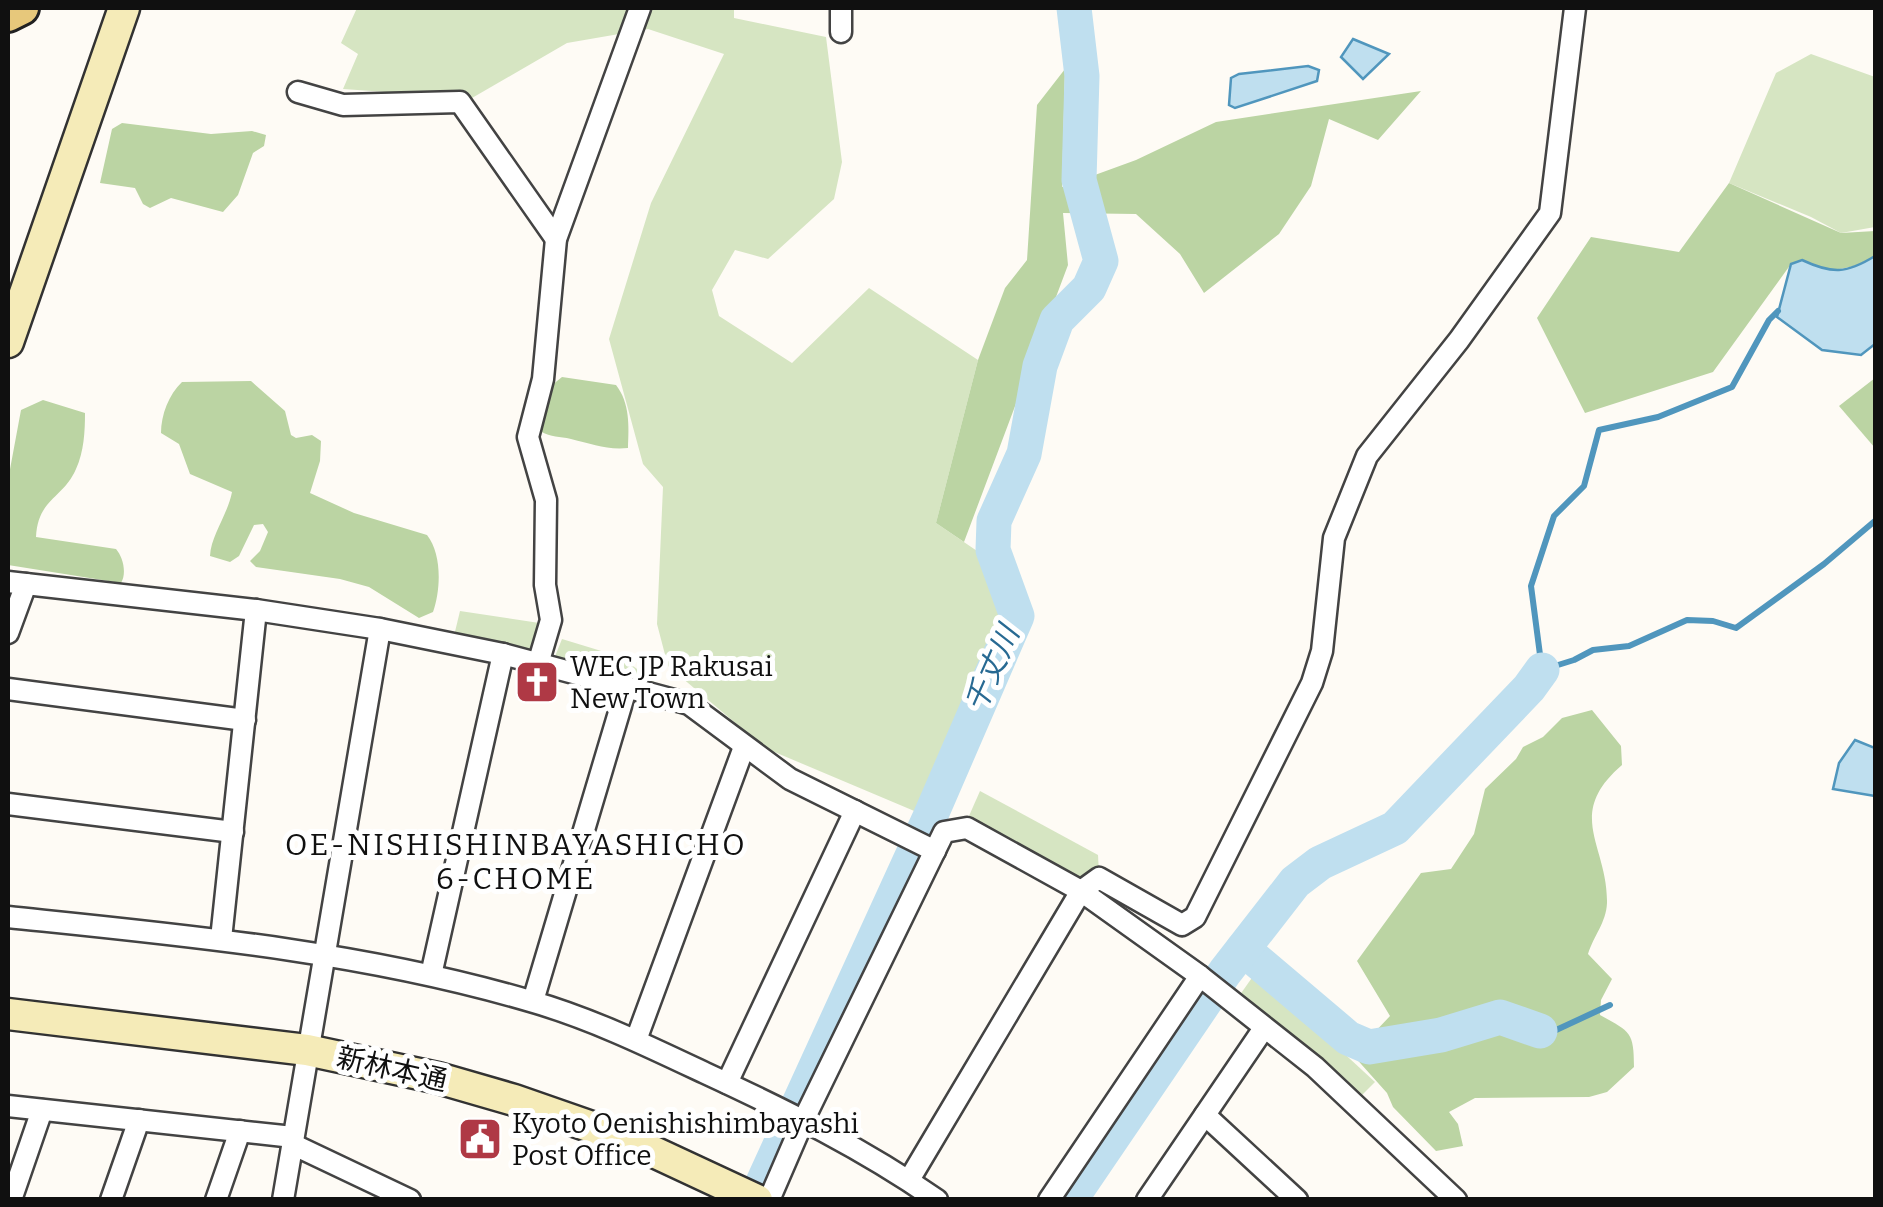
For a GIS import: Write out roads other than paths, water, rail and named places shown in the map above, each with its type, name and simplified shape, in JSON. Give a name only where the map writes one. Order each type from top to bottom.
[{"type":"main road","points":[[8,15],[22,8]]},
{"type":"street","points":[[8,342],[124,8]]},
{"type":"street","points":[[538,664],[551,620],[545,585],[546,500],[528,438],[543,378],[556,238],[640,8]]},
{"type":"street","points":[[841,8],[841,32]]},
{"type":"street","points":[[909,1180],[1081,890],[1100,878],[1182,925],[1195,916],[1312,683],[1322,651],[1334,538],[1367,456],[1459,340],[1550,214],[1575,8]]},
{"type":"street","points":[[298,92],[343,106],[460,102],[556,238]]},
{"type":"street","points":[[8,633],[17,583],[256,610],[380,629],[503,654],[689,704],[790,779],[935,851]]},
{"type":"street","points":[[222,939],[256,610]]},
{"type":"street","points":[[283,1200],[380,629]]},
{"type":"street","points":[[431,975],[503,654]]},
{"type":"street","points":[[8,689],[245,720]]},
{"type":"street","points":[[532,1001],[626,689]]},
{"type":"street","points":[[636,1040],[744,747]]},
{"type":"street","points":[[8,804],[233,832]]},
{"type":"street","points":[[727,1083],[855,810]]},
{"type":"street","points":[[769,1200],[804,1119],[944,832],[967,828],[1081,890],[1200,976],[1314,1067],[1456,1200]]},
{"type":"street","points":[[8,917],[222,939],[431,975],[532,1001],[636,1040],[804,1119],[937,1200]]},
{"type":"street","points":[[1049,1200],[1200,976]]},
{"type":"street","name":"新林本通","points":[[8,1014],[307,1050],[438,1078],[626,1139],[748,1195]]},
{"type":"street","points":[[1147,1200],[1264,1028]]},
{"type":"street","points":[[8,1106],[240,1131],[293,1141],[410,1200]]},
{"type":"street","points":[[10,1200],[42,1110]]},
{"type":"street","points":[[1204,1115],[1297,1200]]},
{"type":"street","points":[[112,1200],[140,1120]]},
{"type":"street","points":[[216,1200],[240,1131]]},
{"type":"water","points":[[1353,39],[1389,54],[1363,79],[1341,57]]},
{"type":"water","points":[[1308,66],[1319,70],[1317,81],[1235,108],[1229,105],[1231,78],[1239,74]]},
{"type":"water","points":[[1875,256],[1875,344],[1861,355],[1822,350],[1777,317],[1791,264],[1802,260],[1839,270]]},
{"type":"water","points":[[1855,740],[1875,748],[1875,796],[1833,789],[1839,763]]},
{"type":"waterway","name":"千丈川","points":[[755,1200],[1017,616],[993,550],[994,521],[1024,454],[1040,366],[1057,320],[1089,288],[1101,261],[1079,180],[1082,76],[1074,8]]},
{"type":"waterway","points":[[1778,311],[1769,320],[1732,387],[1658,417],[1599,430],[1584,486],[1554,516],[1531,586],[1542,670],[1593,650],[1629,646],[1687,620],[1713,621],[1736,628],[1824,564],[1876,520]]},
{"type":"waterway","points":[[1070,1200],[1225,972],[1295,882],[1320,863],[1395,828],[1542,670]]},
{"type":"waterway","points":[[1243,949],[1348,1038],[1369,1047],[1441,1035],[1500,1017],[1540,1031]]},
{"type":"waterway","points":[[1540,1031],[1554,1031],[1610,1005]]},
{"type":"place","name":"WEC JP Rakusai New Town","points":[[537,682]]},
{"type":"place","name":"Kyoto Oenishishimbayashi Post Office","points":[[480,1139]]},
{"type":"district","name":"OE-NISHISHINBAYASHICHO 6-CHOME","points":[[516,862]]}]
